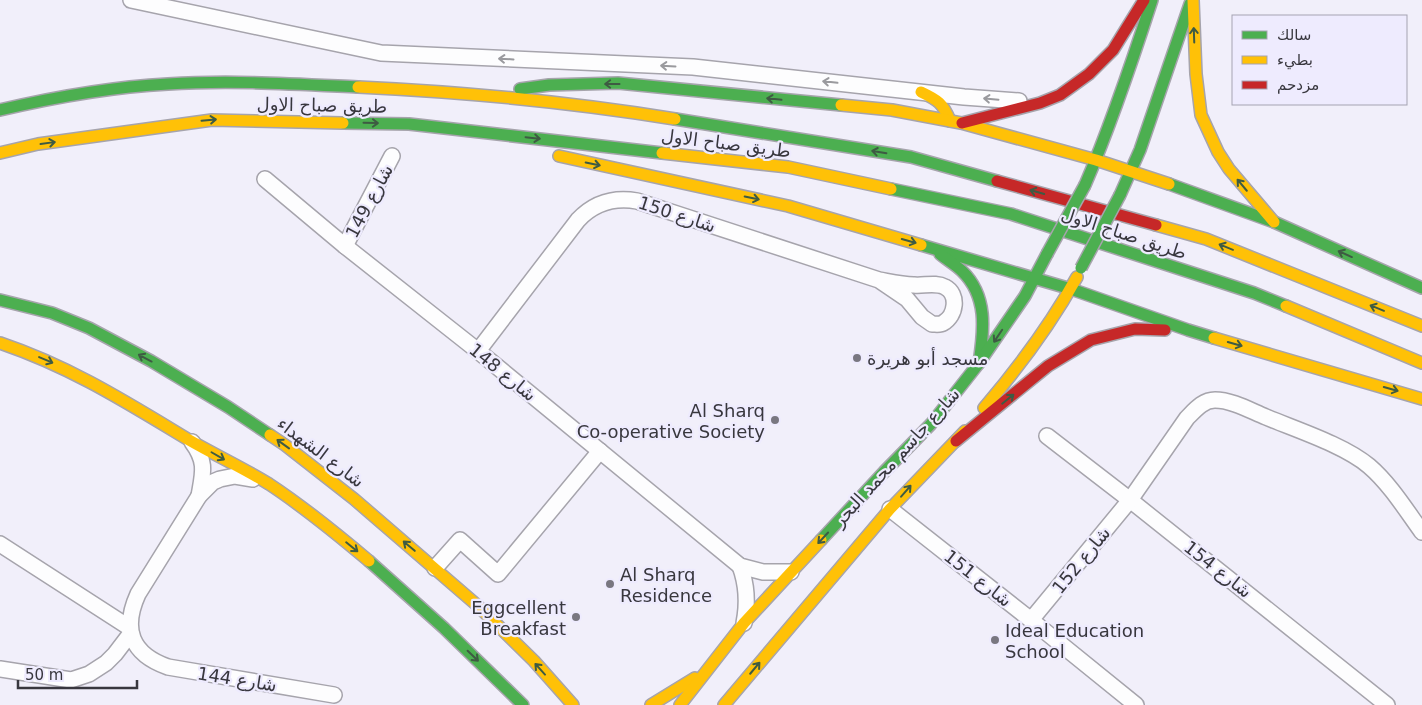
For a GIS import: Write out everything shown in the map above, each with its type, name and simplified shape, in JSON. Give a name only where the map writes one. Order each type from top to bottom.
[{"type":"main road","points":[[956,122],[1040,103],[1060,95],[1089,74],[1113,50],[1144,0]]},
{"type":"main road","name":"شارع جاسم محمد البحر","points":[[680,705],[744,623],[884,472],[932,424],[979,363],[1025,296],[1085,185],[1096,160],[1133,59],[1152,0]]},
{"type":"main road","points":[[1192,0],[1196,74],[1201,115],[1218,152],[1229,169],[1274,222]]},
{"type":"main road","name":"شارع جاسم محمد البحر","points":[[724,705],[890,509],[914,482],[956,441],[999,390],[1056,313],[1071,289],[1120,195],[1140,150],[1192,0]]},
{"type":"main road","name":"طريق صباح الاول","points":[[0,110],[46,99],[104,90],[169,84],[264,83],[477,94],[624,111],[911,157],[1206,239],[1422,326]]},
{"type":"main road","points":[[477,94],[549,85],[618,83],[892,110],[956,122],[1096,160],[1274,222],[1422,288]]},
{"type":"main road","points":[[921,92],[941,102],[956,122]]},
{"type":"main road","name":"طريق صباح الاول","points":[[0,152],[38,144],[212,120],[409,124],[788,167],[1011,214],[1254,293],[1422,363]]},
{"type":"main road","points":[[409,124],[516,147]]},
{"type":"main road","points":[[545,153],[788,206],[1035,278],[1188,330],[1422,399]]},
{"type":"main road","points":[[932,248],[964,273],[975,288],[983,307],[984,328],[979,363]]},
{"type":"main road","name":"شارع الشهداء","points":[[0,300],[52,314],[89,328],[151,361],[228,407],[285,445],[354,499],[478,606],[573,705]]},
{"type":"main road","points":[[956,441],[1048,366],[1091,340],[1135,329],[1188,330]]},
{"type":"main road","points":[[0,343],[67,369],[108,390],[191,441],[269,485],[310,514],[373,564],[523,705]]},
{"type":"main road","points":[[651,705],[708,670]]},
{"type":"street","points":[[130,0],[381,53],[693,67],[1040,103]]},
{"type":"street","name":"شارع 149","points":[[345,246],[392,156]]},
{"type":"street","name":"شارع 148","points":[[265,179],[740,566],[763,572],[791,572]]},
{"type":"street","name":"شارع 150","points":[[478,351],[578,220],[592,208],[609,201],[628,199],[637,201],[879,280],[945,287],[950,290],[953,297],[953,311],[943,323],[932,324],[922,317],[906,299],[879,280]]},
{"type":"street","points":[[1130,500],[1187,418],[1198,407],[1214,400],[1232,403],[1351,453],[1369,465],[1383,480],[1422,532]]},
{"type":"street","name":"شارع 154","points":[[1047,436],[1388,705]]},
{"type":"street","points":[[191,441],[200,453],[202,462],[199,496]]},
{"type":"street","points":[[435,568],[460,540],[498,574],[600,451]]},
{"type":"street","points":[[0,669],[71,680],[89,674],[106,663],[115,654],[130,630],[131,614],[138,594],[199,496],[214,482],[227,476],[250,478],[269,485]]},
{"type":"street","name":"شارع 152","points":[[1031,620],[1130,500]]},
{"type":"street","name":"شارع 151","points":[[890,509],[1031,620],[1118,700],[1136,705]]},
{"type":"street","name":"شارع 144","points":[[0,544],[130,630],[135,644],[150,659],[168,667],[334,695]]},
{"type":"street","points":[[740,566],[746,587],[744,623]]},
{"type":"traffic: fast","points":[[1085,185],[1129,70],[1152,0]]},
{"type":"traffic: fast","points":[[1120,195],[1140,150],[1190,4]]},
{"type":"traffic: fast","points":[[0,110],[83,93],[168,84],[239,82],[358,87]]},
{"type":"traffic: fast","points":[[520,89],[549,85],[618,83],[841,105]]},
{"type":"traffic: fast","points":[[675,119],[911,157],[997,181]]},
{"type":"traffic: fast","points":[[343,123],[409,124],[662,153]]},
{"type":"traffic: fast","points":[[1169,184],[1274,222],[1422,288]]},
{"type":"traffic: fast","points":[[1047,254],[1085,185]]},
{"type":"traffic: fast","points":[[891,189],[1011,214],[1254,293],[1286,306]]},
{"type":"traffic: fast","points":[[1081,268],[1120,195]]},
{"type":"traffic: fast","points":[[921,245],[1071,289],[1214,338]]},
{"type":"traffic: fast","points":[[940,254],[962,271],[976,291],[980,302],[983,326],[979,363]]},
{"type":"traffic: fast","points":[[821,540],[931,424],[979,363],[1025,296],[1047,254]]},
{"type":"traffic: fast","points":[[0,300],[52,313],[89,328],[151,361],[228,407],[270,435]]},
{"type":"traffic: fast","points":[[369,561],[444,628],[523,705]]},
{"type":"traffic: slow","points":[[1193,0],[1196,74],[1201,115],[1218,152],[1229,169],[1274,222]]},
{"type":"traffic: slow","points":[[358,87],[517,98],[675,119]]},
{"type":"traffic: slow","points":[[921,92],[939,103],[950,121]]},
{"type":"traffic: slow","points":[[841,105],[892,110],[961,123],[1096,160],[1169,184]]},
{"type":"traffic: slow","points":[[0,153],[38,144],[212,120],[343,123]]},
{"type":"traffic: slow","points":[[662,153],[788,167],[891,189]]},
{"type":"traffic: slow","points":[[559,156],[788,206],[921,245]]},
{"type":"traffic: slow","points":[[1156,225],[1206,239],[1422,326]]},
{"type":"traffic: slow","points":[[984,408],[1034,345],[1077,277]]},
{"type":"traffic: slow","points":[[1286,306],[1422,363]]},
{"type":"traffic: slow","points":[[1214,338],[1422,399]]},
{"type":"traffic: slow","points":[[0,343],[26,352],[98,386],[189,440],[259,478],[308,511],[369,561]]},
{"type":"traffic: slow","points":[[724,705],[890,509],[965,431]]},
{"type":"traffic: slow","points":[[270,435],[354,499],[478,606],[534,661],[573,705]]},
{"type":"traffic: slow","points":[[680,705],[744,623],[821,540]]},
{"type":"traffic: slow","points":[[651,705],[695,678]]},
{"type":"traffic: jam","points":[[962,123],[1040,103],[1060,95],[1089,74],[1113,50],[1144,0]]},
{"type":"traffic: jam","points":[[997,181],[1156,225]]},
{"type":"traffic: jam","points":[[956,441],[1048,366],[1091,340],[1135,329],[1165,330]]},
{"type":"place","name":"مسجد أبو هريرة","points":[[857,358]]},
{"type":"place","name":"Al Sharq Co-operative Society","points":[[775,420]]},
{"type":"place","name":"Al Sharq Residence","points":[[610,584]]},
{"type":"place","name":"Eggcellent Breakfast","points":[[576,617]]},
{"type":"place","name":"Ideal Education School","points":[[995,640]]}]
